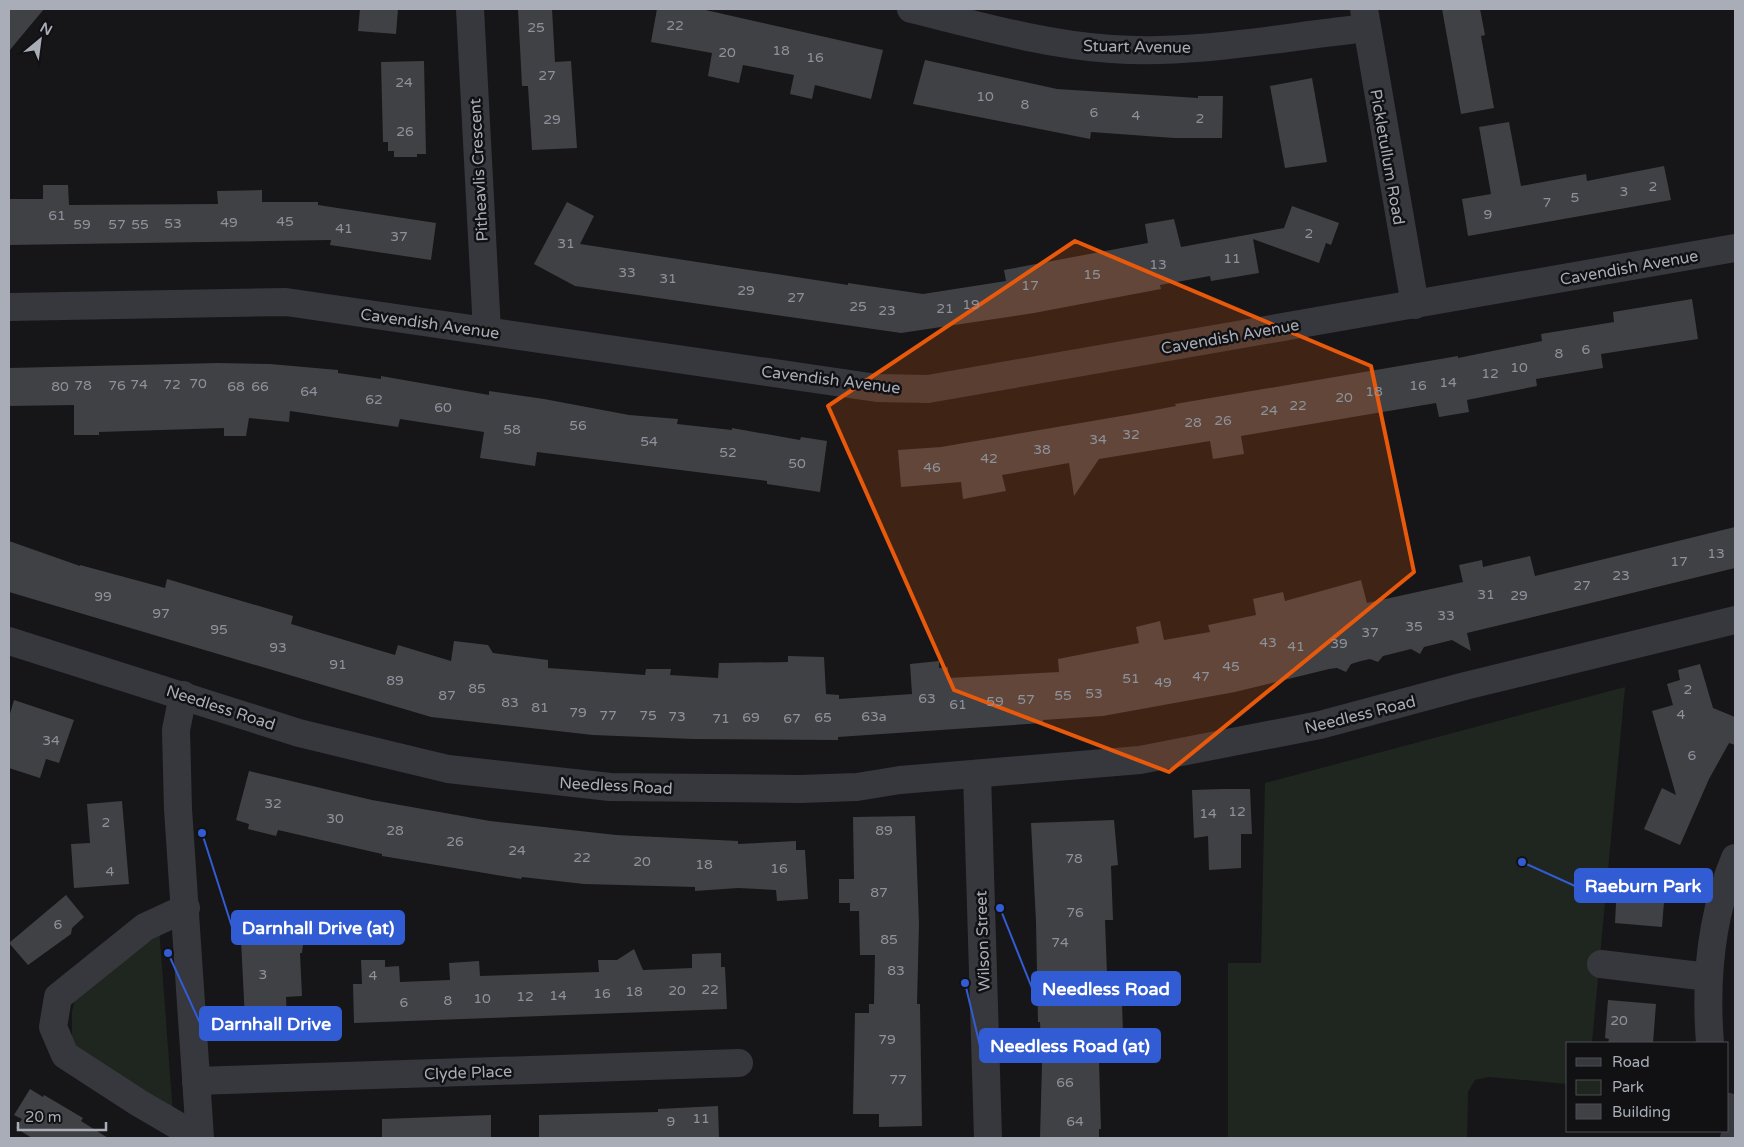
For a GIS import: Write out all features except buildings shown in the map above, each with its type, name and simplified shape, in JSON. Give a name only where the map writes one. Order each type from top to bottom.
[{"type":"street","name":"Pitheavlis Crescent","points":[[470,9],[487,331]]},
{"type":"street","name":"Stuart Avenue","points":[[911,9],[1046,42],[1112,49],[1178,49],[1247,44],[1365,18]]},
{"type":"street","name":"Pickletullum Road","points":[[1365,18],[1415,305]]},
{"type":"street","name":"Cavendish Avenue","points":[[9,307],[286,302],[877,388],[928,389],[1735,248]]},
{"type":"street","name":"Needless Road","points":[[9,641],[318,738],[448,769],[610,787],[800,789],[857,787],[900,780],[1140,760],[1320,725],[1465,686],[1735,620]]},
{"type":"street","points":[[184,695],[176,730],[178,809],[200,1138]]},
{"type":"street","name":"Wilson Street","points":[[977,774],[988,1138]]},
{"type":"street","points":[[1710,1042],[1708,977],[1719,909],[1735,858]]},
{"type":"street","points":[[186,908],[145,927],[58,997],[53,1027],[65,1055],[138,1103],[200,1138]]},
{"type":"street","points":[[1601,964],[1708,977]]},
{"type":"street","name":"Clyde Place","points":[[196,1080],[739,1063]]},
{"type":"highlighted area","points":[[1075,241],[1371,366],[1414,572],[1169,772],[954,690],[828,406]]},
{"type":"green space","points":[[1625,687],[1592,1042],[1566,1042],[1566,1084],[1489,1077],[1475,1080],[1468,1092],[1467,1138],[1228,1138],[1228,963],[1261,963],[1265,783]]},
{"type":"green space","points":[[159,927],[173,1114],[83,1057],[72,1039],[72,1011],[76,995]]},
{"type":"place","name":"Darnhall Drive (at)","points":[[202,833]]},
{"type":"place","name":"Raeburn Park","points":[[1522,862]]},
{"type":"place","name":"Needless Road","points":[[1000,908]]},
{"type":"place","name":"Darnhall Drive","points":[[168,953]]},
{"type":"place","name":"Needless Road (at)","points":[[965,983]]}]
